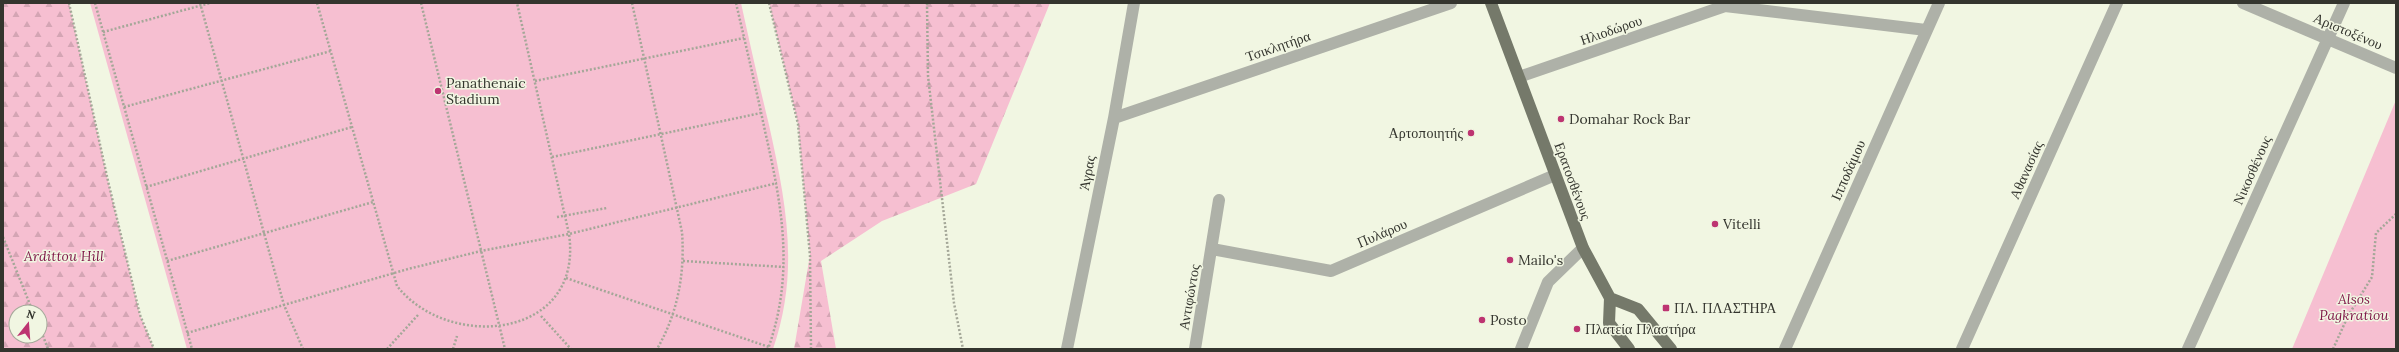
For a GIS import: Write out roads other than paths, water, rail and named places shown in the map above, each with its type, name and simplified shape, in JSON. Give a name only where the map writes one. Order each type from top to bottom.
[{"type":"main road","name":"Ερατοσθένους","points":[[1491,3],[1583,248],[1610,298]]},
{"type":"main road","points":[[1629,349],[1609,323],[1610,298],[1638,309],[1671,349]]},
{"type":"street","name":"Άγρας","points":[[1067,349],[1114,118],[1134,3]]},
{"type":"street","name":"Τσικλητήρα","points":[[1114,118],[1452,3]]},
{"type":"street","name":"Ιπποδάμου","points":[[1785,349],[1939,3]]},
{"type":"street","name":"Αθανασίας","points":[[1962,349],[2117,3]]},
{"type":"street","name":"Αριστοξένου","points":[[2243,3],[2396,68]]},
{"type":"street","name":"Νικοσθένους","points":[[2188,349],[2344,3]]},
{"type":"street","name":"Ηλιοδώρου","points":[[1519,77],[1725,6],[1926,30]]},
{"type":"street","name":"Πυλάρου","points":[[1212,250],[1332,271],[1555,175]]},
{"type":"street","name":"Αντιφώντος","points":[[1195,349],[1219,200]]},
{"type":"street","points":[[1521,349],[1548,282],[1583,248]]},
{"type":"place","name":"Panathenaic Stadium","points":[[438,91]]},
{"type":"place","name":"Domahar Rock Bar","points":[[1561,119]]},
{"type":"place","name":"Αρτοποιητής","points":[[1471,133]]},
{"type":"place","name":"Vitelli","points":[[1715,224]]},
{"type":"place","name":"Mailo's","points":[[1510,260]]},
{"type":"place","name":"ΠΛ. ΠΛΑΣΤΗΡΑ","points":[[1666,308]]},
{"type":"place","name":"Posto","points":[[1482,320]]},
{"type":"place","name":"Πλατεία Πλαστήρα","points":[[1577,329]]},
{"type":"park label","name":"Ardittou Hill","points":[[64,256]]},
{"type":"park label","name":"Alsos Pagkratiou","points":[[2354,308]]}]
